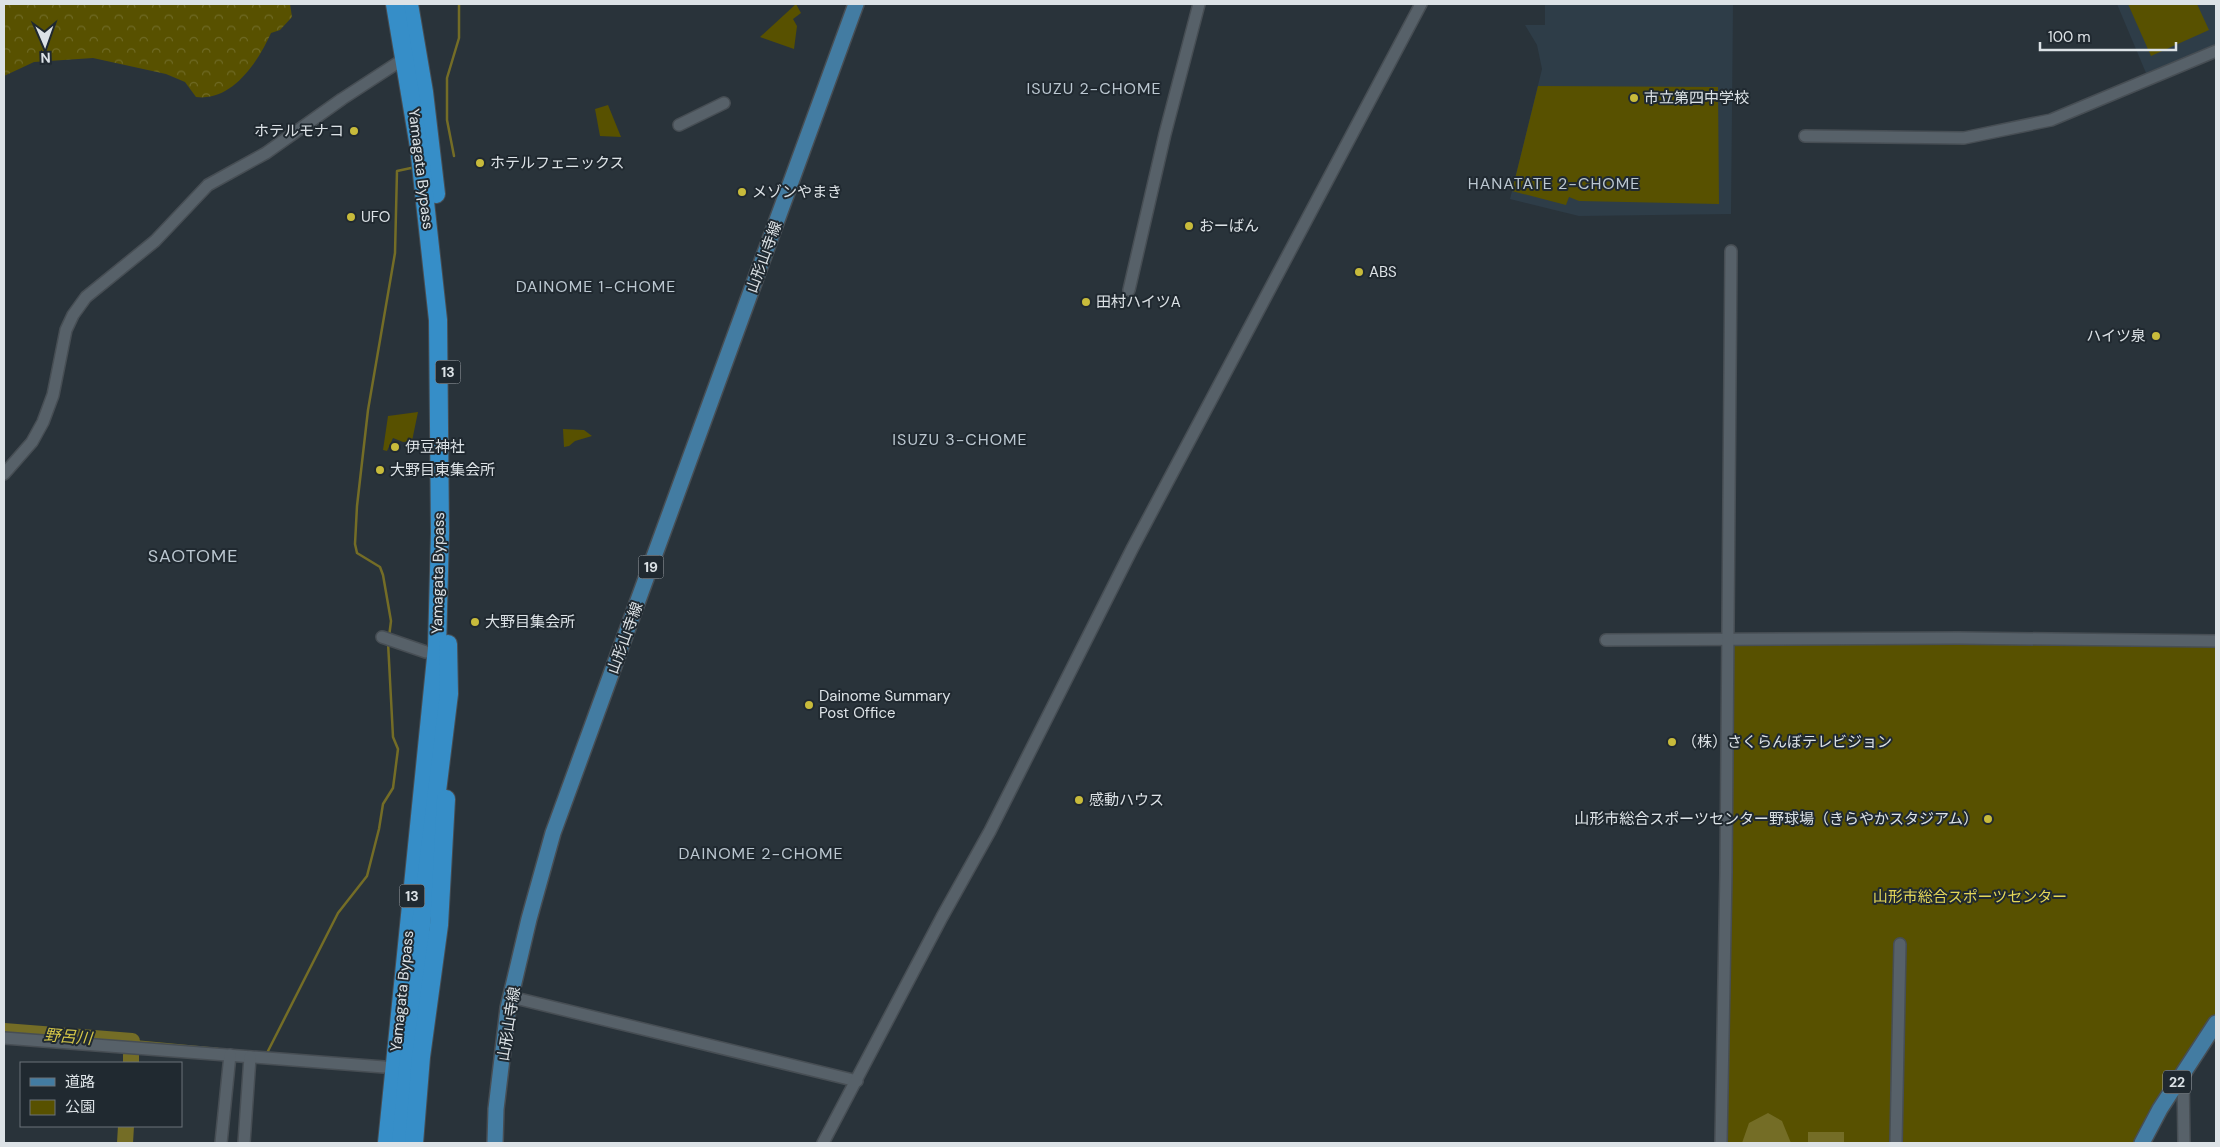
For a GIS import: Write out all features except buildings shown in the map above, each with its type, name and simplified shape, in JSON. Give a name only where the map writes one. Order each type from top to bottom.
[{"type":"highway","name":"Yamagata Bypass","points":[[387,1143],[431,650],[439,468],[438,320],[419,147],[395,4]]},
{"type":"highway","name":"Yamagata Bypass","points":[[401,1143],[423,905],[448,694],[452,486],[447,316],[433,152],[410,4]]},
{"type":"highway","points":[[375,1143],[431,650]]},
{"type":"highway","points":[[414,1143],[421,1056],[439,924],[447,794],[448,694]]},
{"type":"main road","name":"山形山寺線","points":[[495,1143],[496,1110],[508,1008],[529,919],[553,833],[856,4]]},
{"type":"main road","name":"22","points":[[2142,1143],[2160,1109],[2216,1023]]},
{"type":"street","points":[[1129,290],[1199,4]]},
{"type":"street","points":[[823,1143],[942,917],[990,831],[1132,549],[1421,4]]},
{"type":"street","points":[[1805,136],[1964,138],[2051,120],[2216,50]]},
{"type":"street","points":[[4,474],[32,442],[43,422],[53,395],[66,330],[72,314],[86,297],[154,241],[208,185],[266,153],[342,99],[405,58]]},
{"type":"street","points":[[679,125],[724,103]]},
{"type":"street","points":[[1721,1143],[1726,863],[1726,638],[1731,250]]},
{"type":"street","points":[[382,637],[431,650]]},
{"type":"street","points":[[1606,640],[1726,638],[2216,641]]},
{"type":"street","points":[[1896,1143],[1900,944]]},
{"type":"street","points":[[511,997],[857,1080]]},
{"type":"street","points":[[4,1038],[384,1067]]},
{"type":"street","points":[[221,1143],[230,1055]]},
{"type":"street","points":[[244,1143],[250,1057]]},
{"type":"street","points":[[2183,1073],[2184,1143]]},
{"type":"shaded area","name":"市立第四中学校","points":[[1545,4],[1733,4],[1731,214],[1579,216],[1510,199],[1542,69],[1537,45],[1525,25],[1545,25]]},
{"type":"shaded area","points":[[2117,4],[2216,4],[2216,44],[2146,73]]},
{"type":"shaded area","points":[[1768,1113],[1782,1121],[1791,1143],[1742,1143],[1749,1123]]},
{"type":"shaded area","points":[[1808,1132],[1844,1132],[1844,1143],[1808,1143]]},
{"type":"green space","points":[[4,4],[290,4],[292,17],[280,30],[271,33],[259,56],[242,78],[232,87],[209,97],[196,97],[185,82],[166,74],[93,58],[34,62],[4,76]]},
{"type":"green space","points":[[796,4],[801,13],[793,19],[797,26],[794,49],[760,37]]},
{"type":"green space","points":[[2128,4],[2197,4],[2209,30],[2151,56]]},
{"type":"green space","points":[[1538,86],[1718,87],[1719,204],[1579,201],[1569,197],[1566,205],[1512,191]]},
{"type":"green space","points":[[608,105],[621,137],[600,136],[595,109]]},
{"type":"green space","points":[[418,412],[412,441],[403,442],[393,438],[387,451],[383,450],[388,416]]},
{"type":"green space","points":[[563,429],[584,430],[592,436],[575,441],[569,446],[564,447]]},
{"type":"green space","name":"山形市総合スポーツセンター","points":[[1727,639],[2216,641],[2216,1023],[2142,1143],[1721,1143]]},
{"type":"waterway","points":[[454,156],[447,120],[447,78],[459,38],[459,4]]},
{"type":"waterway","points":[[389,637],[391,621],[383,575],[380,567],[357,553],[355,544],[357,506],[368,410],[395,253],[397,171],[411,168]]},
{"type":"waterway","points":[[267,1053],[338,913],[367,876],[379,829],[383,804],[393,788],[398,749],[393,737],[388,642]]},
{"type":"waterway","name":"野呂川","points":[[4,1031],[132,1041]]},
{"type":"waterway","points":[[132,1041],[218,1049]]},
{"type":"waterway","name":"野呂川","points":[[131,1055],[131,1062]]},
{"type":"waterway","name":"野呂川","points":[[125,1143],[126,1127]]},
{"type":"place","name":"市立第四中学校","points":[[1634,98]]},
{"type":"place","name":"ホテルモナコ","points":[[354,131]]},
{"type":"place","name":"ホテルフェニックス","points":[[480,163]]},
{"type":"place","name":"メゾンやまき","points":[[742,192]]},
{"type":"place","name":"UFO","points":[[351,217]]},
{"type":"place","name":"おーばん","points":[[1189,226]]},
{"type":"place","name":"ABS","points":[[1359,272]]},
{"type":"place","name":"田村ハイツA","points":[[1086,302]]},
{"type":"place","name":"ハイツ泉","points":[[2156,336]]},
{"type":"place","name":"伊豆神社","points":[[395,447]]},
{"type":"place","name":"大野目東集会所","points":[[380,470]]},
{"type":"place","name":"大野目集会所","points":[[475,622]]},
{"type":"place","name":"Dainome Summary Post Office","points":[[809,705]]},
{"type":"place","name":"（株）さくらんぼテレビジョン","points":[[1672,742]]},
{"type":"place","name":"感動ハウス","points":[[1079,800]]},
{"type":"place","name":"山形市総合スポーツセンター野球場（きらやかスタジアム）","points":[[1988,819]]},
{"type":"district","name":"ISUZU 2-CHOME","points":[[1094,88]]},
{"type":"district","name":"HANATATE 2-CHOME","points":[[1554,183]]},
{"type":"district","name":"DAINOME 1-CHOME","points":[[596,286]]},
{"type":"district","name":"ISUZU 3-CHOME","points":[[960,439]]},
{"type":"district","name":"SAOTOME","points":[[193,556]]},
{"type":"district","name":"DAINOME 2-CHOME","points":[[761,853]]}]
